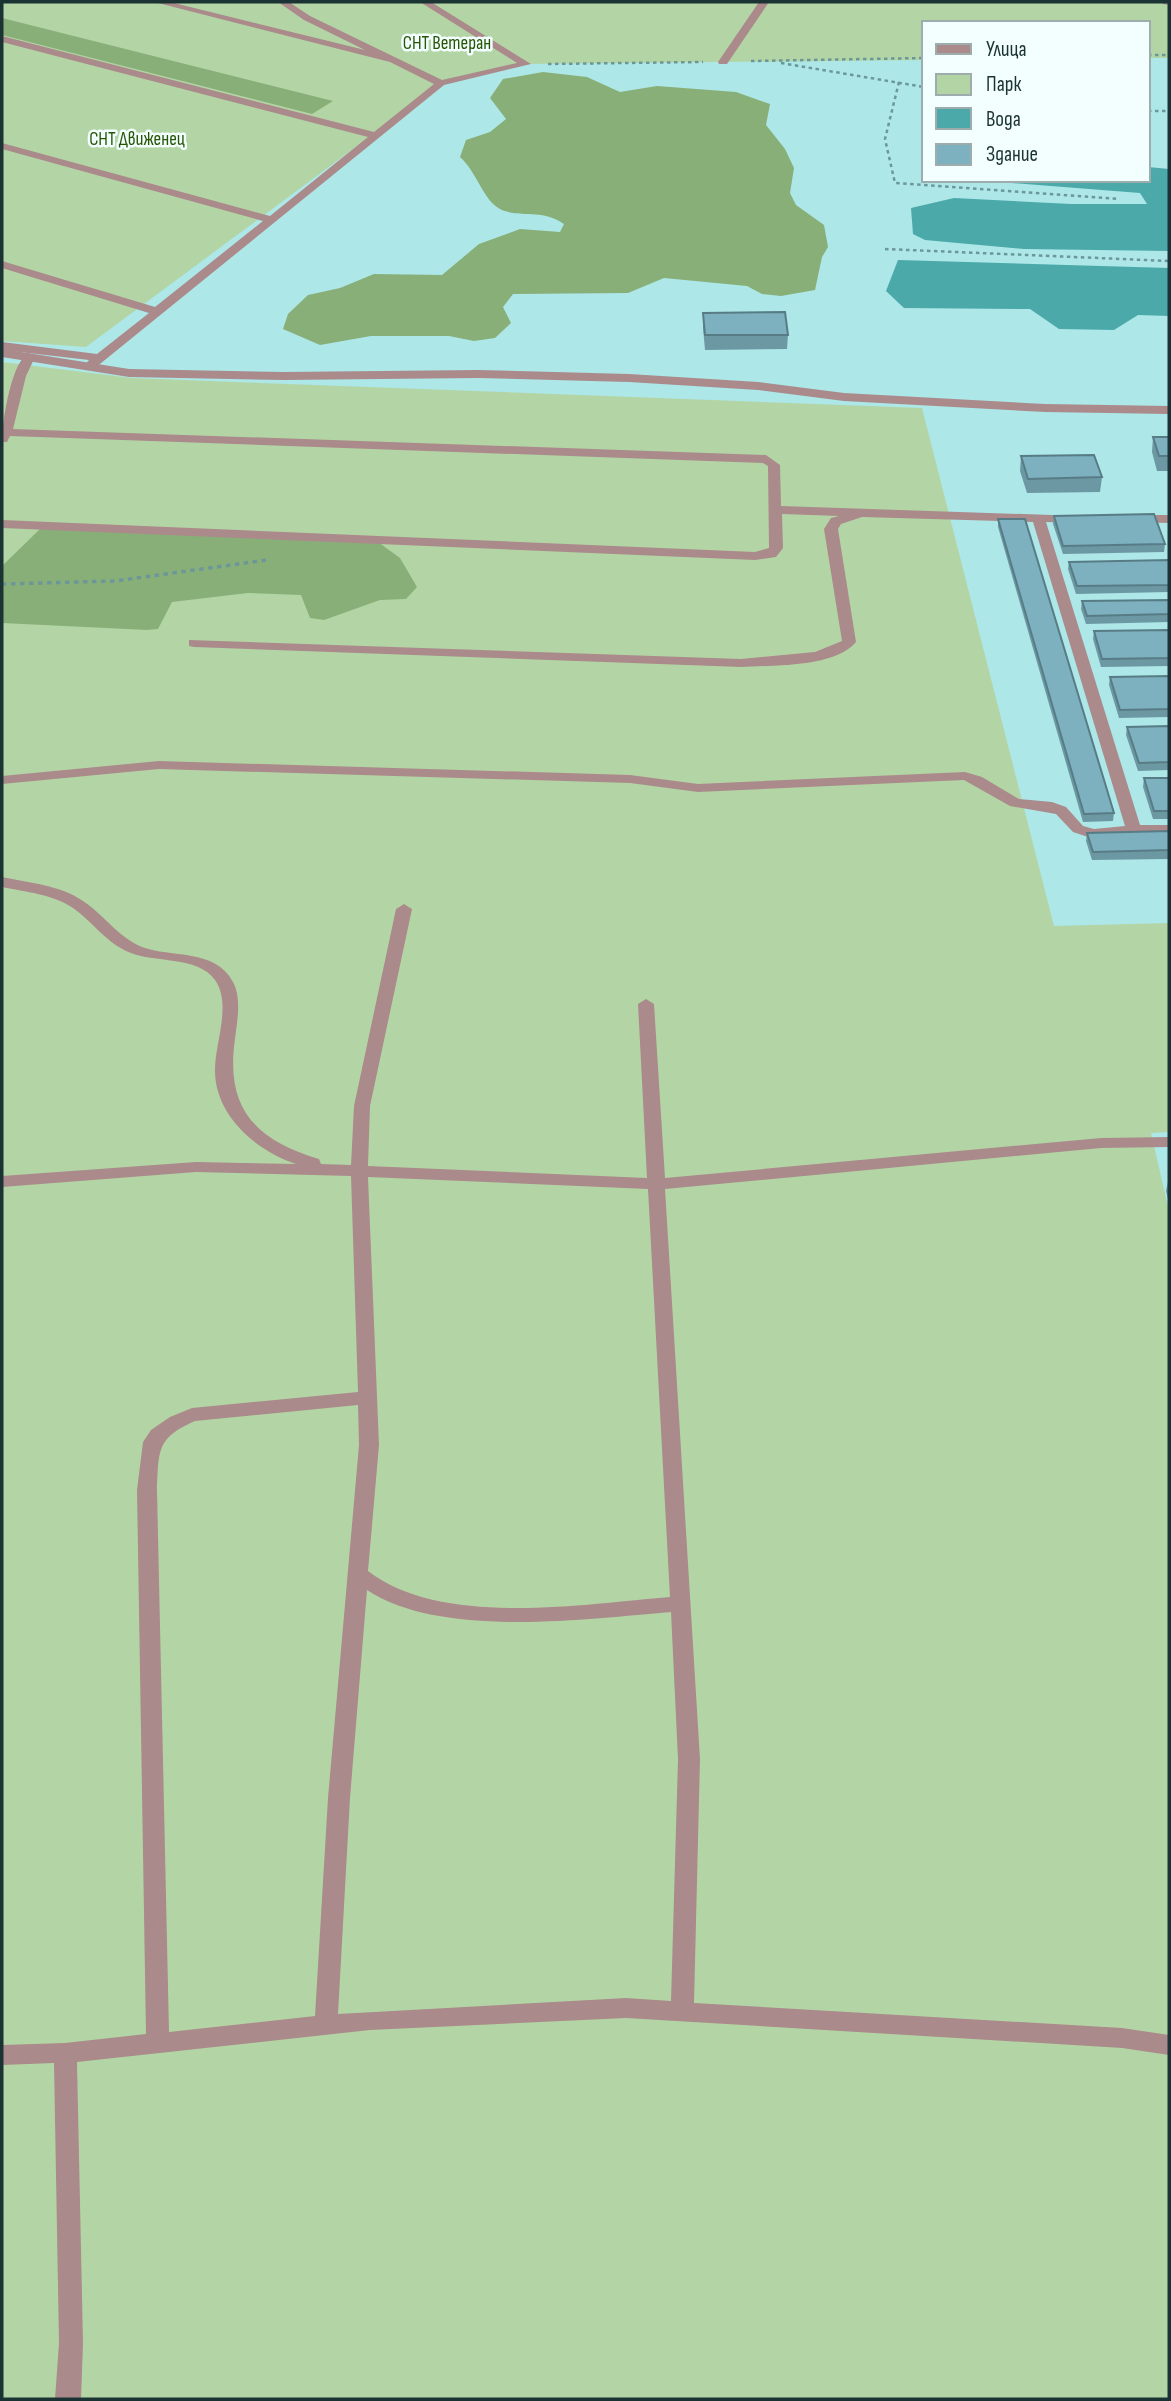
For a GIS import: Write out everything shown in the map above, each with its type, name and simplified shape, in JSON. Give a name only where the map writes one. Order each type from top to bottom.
[{"type":"street","points":[[159,2],[394,60]]},
{"type":"street","points":[[284,2],[307,18],[441,83]]},
{"type":"street","points":[[2,354],[95,361],[441,83],[526,64],[425,2]]},
{"type":"street","points":[[723,62],[764,2]]},
{"type":"street","points":[[2,39],[374,135]]},
{"type":"street","points":[[2,146],[273,220]]},
{"type":"street","points":[[2,264],[158,312]]},
{"type":"street","points":[[2,345],[95,361],[129,373],[284,376],[478,373],[629,378],[758,386],[844,397],[1045,408],[1169,410]]},
{"type":"street","points":[[2,524],[755,556],[771,554],[776,548],[774,465],[766,459],[3,435],[17,397],[18,376],[29,357]]},
{"type":"street","points":[[775,510],[1091,519]]},
{"type":"street","points":[[194,643],[741,663],[828,654],[845,649],[849,642],[831,529],[836,521],[860,513]]},
{"type":"street","points":[[1039,519],[1134,830]]},
{"type":"street","points":[[1117,519],[1169,519]]},
{"type":"street","points":[[2,780],[159,765],[630,779],[698,788],[965,776],[980,780],[1005,799],[1056,806],[1069,813],[1078,829],[1093,834],[1169,830]]},
{"type":"street","points":[[2,881],[68,898],[91,913],[106,933],[137,951],[187,959],[219,973],[230,994],[223,1080],[233,1111],[258,1138],[296,1159],[349,1170]]},
{"type":"street","points":[[326,2025],[339,1798],[369,1446],[349,1170],[404,909]]},
{"type":"street","points":[[646,1004],[689,1759],[682,2011]]},
{"type":"street","points":[[2,1182],[196,1167],[349,1170],[658,1184],[1101,1143],[1169,1142]]},
{"type":"street","points":[[158,2043],[147,1490],[150,1443],[164,1426],[192,1415],[367,1398]]},
{"type":"street","points":[[359,1574],[385,1592],[438,1607],[521,1614],[680,1604]]},
{"type":"street","points":[[2,2055],[65,2053],[326,2025],[626,2008],[1122,2038],[1169,2045]]},
{"type":"street","points":[[65,2053],[71,2343],[68,2399]]},
{"type":"path","points":[[1150,55],[1169,55]]},
{"type":"path","points":[[766,61],[922,87]]},
{"type":"path","points":[[899,82],[885,139],[895,183],[1119,199]]},
{"type":"path","points":[[1150,111],[1169,111]]},
{"type":"path","points":[[885,249],[1169,261]]},
{"type":"path","points":[[2,584],[115,581],[273,559]]},
{"type":"green space","name":"СНТ Движенец","points":[[2,2],[1169,2],[1169,58],[1150,58],[1150,21],[922,21],[922,60],[526,64],[442,83],[86,347],[2,341]]},
{"type":"green space","points":[[2,18],[333,101],[312,114],[2,35]]},
{"type":"green space","points":[[543,72],[587,77],[620,92],[657,86],[736,92],[770,104],[766,125],[785,149],[794,168],[790,193],[796,205],[824,225],[828,247],[822,257],[815,290],[781,296],[762,294],[747,286],[664,278],[628,293],[513,294],[503,307],[511,323],[495,338],[474,341],[449,336],[371,336],[320,345],[283,329],[288,314],[308,295],[340,288],[374,274],[442,275],[479,244],[520,229],[560,232],[564,224],[556,219],[508,212],[494,205],[460,157],[466,140],[490,132],[506,119],[490,98],[503,79]]},
{"type":"green space","points":[[2,362],[132,378],[922,408],[1054,926],[1169,923],[1169,1132],[1151,1133],[1169,1211],[1169,2399],[2,2399]]},
{"type":"green space","points":[[40,529],[378,542],[400,558],[417,587],[406,599],[380,600],[324,620],[310,618],[301,595],[248,593],[172,602],[158,629],[2,623],[2,566]]},
{"type":"water","points":[[1150,167],[1169,169],[1169,251],[1024,249],[925,240],[913,234],[911,208],[954,198],[1071,204],[1147,204],[1140,193],[999,182],[1150,182]]},
{"type":"water","points":[[898,260],[1169,268],[1169,316],[1138,315],[1114,330],[1059,329],[1030,309],[904,308],[886,291]]},
{"type":"building","points":[[785,312],[788,335],[705,335],[703,313]]},
{"type":"building","points":[[1153,437],[1169,437],[1169,456],[1159,456]]},
{"type":"building","points":[[1094,455],[1102,477],[1028,479],[1021,456]]},
{"type":"building","points":[[1154,514],[1165,544],[1063,546],[1054,516]]},
{"type":"building","points":[[998,519],[1025,519],[1114,813],[1084,814]]},
{"type":"building","points":[[1169,560],[1169,585],[1077,586],[1069,562]]},
{"type":"building","points":[[1169,600],[1169,614],[1087,616],[1082,601]]},
{"type":"building","points":[[1169,630],[1169,658],[1102,659],[1094,631]]},
{"type":"building","points":[[1169,676],[1169,709],[1120,710],[1110,677]]},
{"type":"building","points":[[1169,726],[1169,762],[1139,763],[1127,727]]},
{"type":"building","points":[[1144,778],[1169,778],[1169,811],[1154,811]]},
{"type":"building","points":[[1169,831],[1169,850],[1093,852],[1087,833]]},
{"type":"park label","name":"СНТ Ветеран","points":[[447,42]]}]
